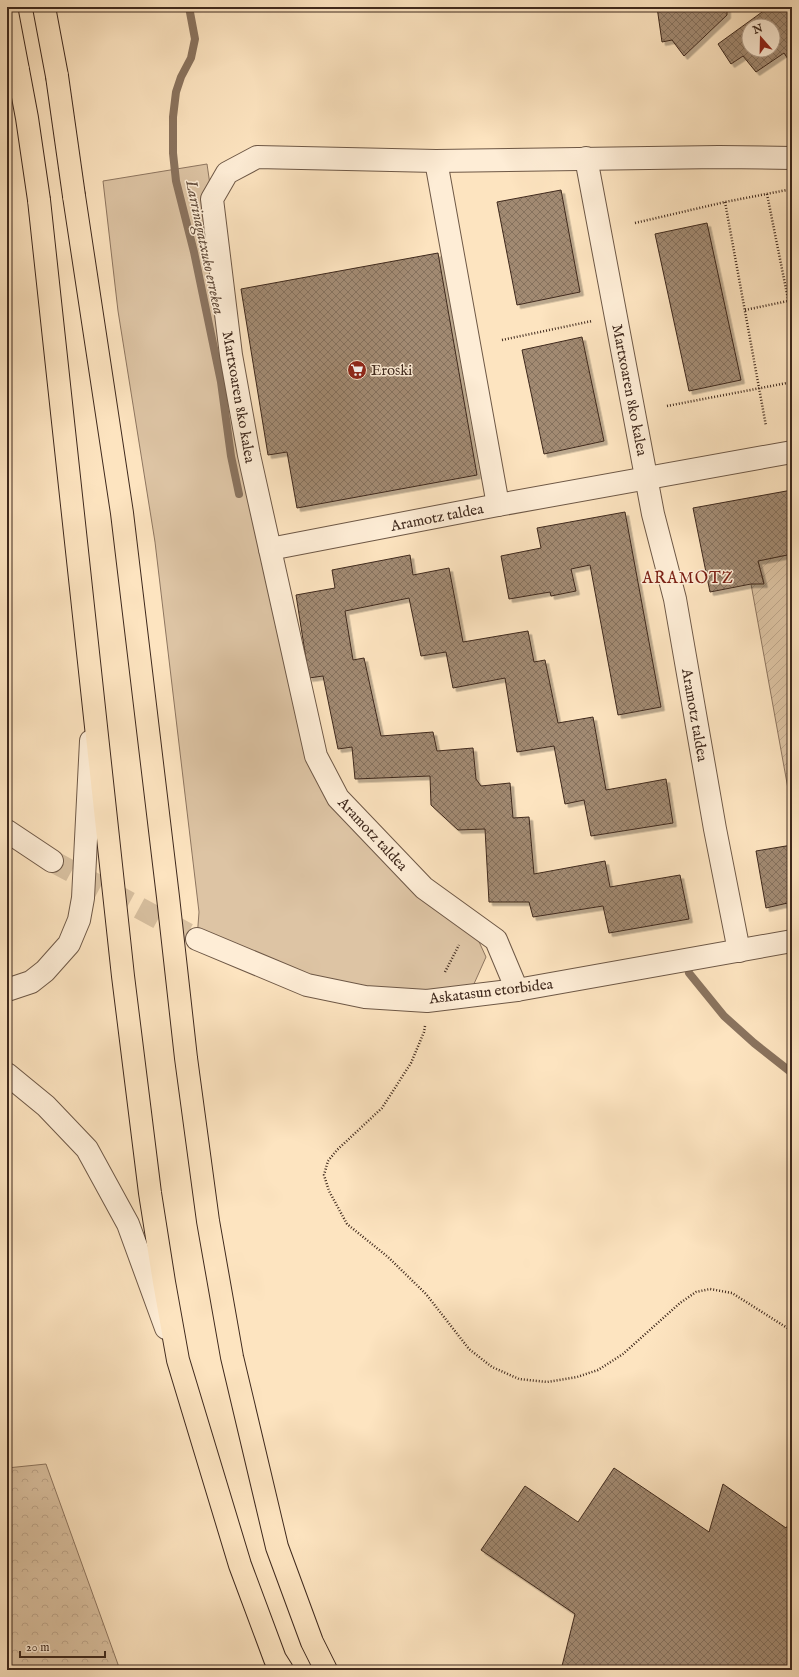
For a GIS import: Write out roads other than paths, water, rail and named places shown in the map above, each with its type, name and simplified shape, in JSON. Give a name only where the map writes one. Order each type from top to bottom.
[{"type":"main road","points":[[44,7],[57,76],[122,513],[186,1058],[208,1221],[232,1357],[277,1548],[312,1642],[326,1670]]},
{"type":"main road","points":[[7,12],[27,118],[39,200],[123,976],[150,1193],[164,1282],[178,1360],[240,1565],[276,1659],[282,1670]]},
{"type":"street","name":"Martxoaren 8ko kalea","points":[[270,549],[249,455],[230,355],[212,199],[228,172],[257,157],[436,161],[719,156],[792,158]]},
{"type":"street","name":"Martxoaren 8ko kalea","points":[[586,158],[647,478],[792,452]]},
{"type":"street","points":[[436,161],[498,505]]},
{"type":"street","name":"Aramotz taldea","points":[[517,990],[496,940],[424,888],[338,798],[316,756],[294,666],[270,549],[647,478],[654,514],[675,599],[714,829],[739,951]]},
{"type":"street","points":[[7,990],[31,982],[45,971],[69,944],[79,920],[83,898],[93,696]]},
{"type":"street","points":[[7,831],[52,861]]},
{"type":"street","name":"Askatasun etorbidea","points":[[197,939],[307,985],[365,997],[427,1001],[517,990],[792,941]]},
{"type":"street","points":[[7,1074],[46,1106],[87,1149],[128,1224],[178,1360]]},
{"type":"waterway","name":"Larrinagatxuko errekea","points":[[189,7],[195,39],[191,58],[181,77],[176,92],[173,117],[173,153],[176,181],[194,252],[221,382],[231,456],[239,494]]},
{"type":"waterway","name":"Larrinagatxuko errekea","points":[[689,973],[724,1016],[754,1043],[792,1073]]},
{"type":"tunnel","points":[[52,861],[197,939]]},
{"type":"place","name":"Eroski","points":[[357,370]]},
{"type":"district","name":"ARAMOTZ","points":[[688,577]]}]
